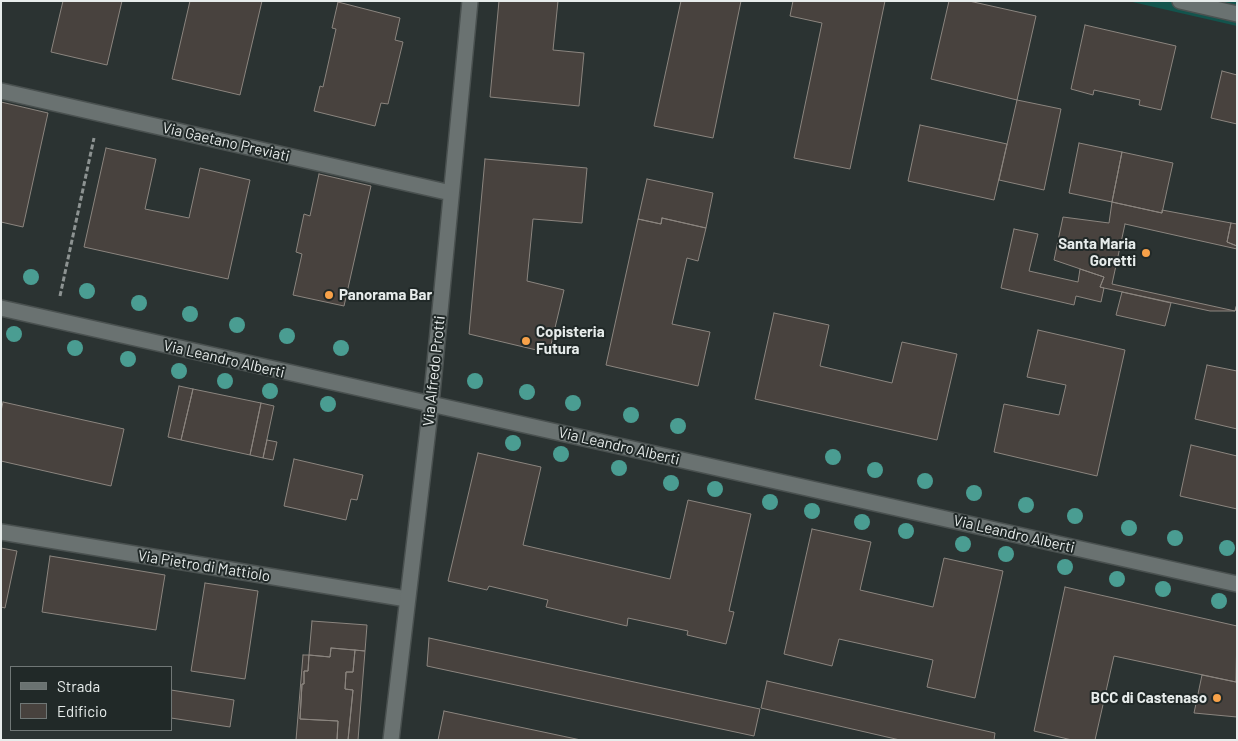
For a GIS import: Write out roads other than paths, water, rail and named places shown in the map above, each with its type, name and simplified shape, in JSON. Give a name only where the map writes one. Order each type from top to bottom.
[{"type":"street","name":"Via Alfredo Protti","points":[[391,740],[431,404],[470,1]]},
{"type":"street","points":[[1180,1],[1237,14]]},
{"type":"street","name":"Via Gaetano Previati","points":[[1,91],[451,193]]},
{"type":"street","name":"Via Leandro Alberti","points":[[1,308],[1237,584]]},
{"type":"street","name":"Via Pietro di Mattiolo","points":[[1,532],[407,600]]},
{"type":"place","name":"Santa Maria Goretti","points":[[1146,253]]},
{"type":"place","name":"Panorama Bar","points":[[329,295]]},
{"type":"place","name":"Copisteria Futura","points":[[526,341]]},
{"type":"place","name":"BCC di Castenaso","points":[[1217,698]]}]
